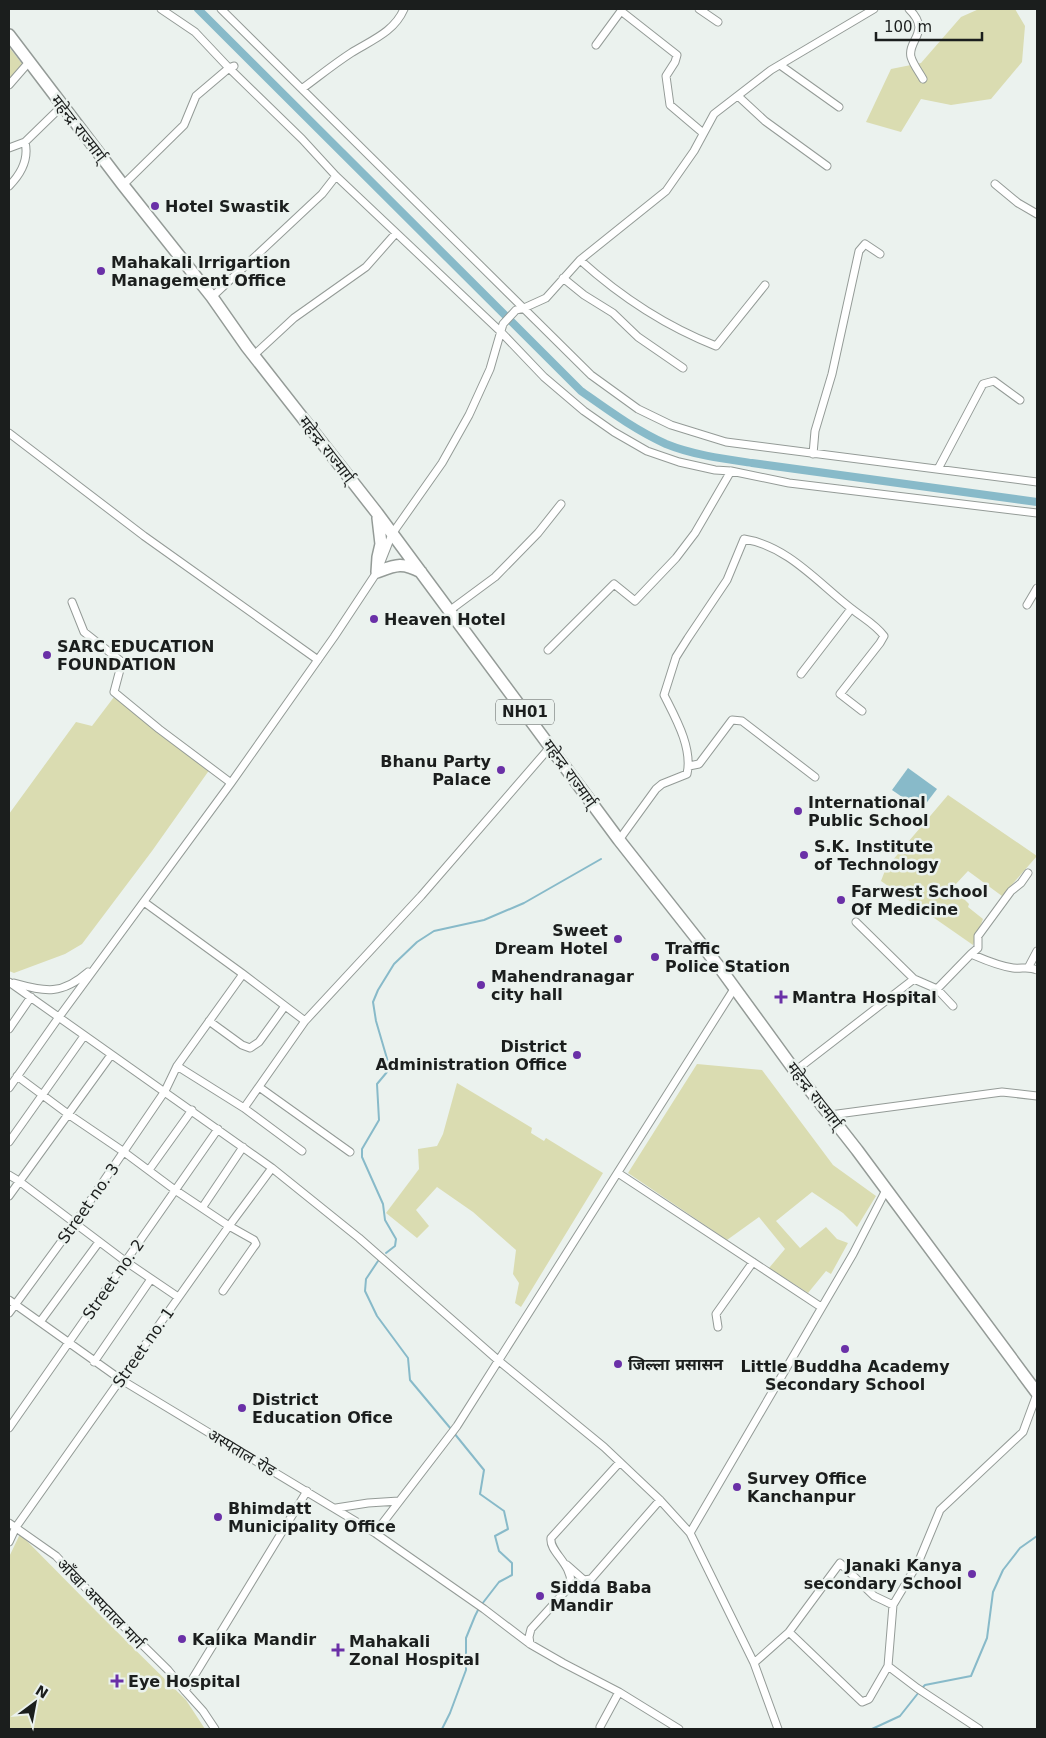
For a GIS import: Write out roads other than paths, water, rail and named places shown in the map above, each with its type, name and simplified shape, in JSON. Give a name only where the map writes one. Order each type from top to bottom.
[{"type":"highway","name":"महेन्द्र राज्मार्ग्","points":[[9,35],[123,186],[212,297],[253,356],[377,513],[619,840],[720,968],[1037,1394]]},
{"type":"highway","points":[[377,513],[381,534],[377,572],[399,564],[409,566],[422,573]]},
{"type":"street","points":[[161,9],[195,32],[232,67],[336,176],[500,332],[544,377],[584,411],[614,432],[647,451],[679,462],[789,483],[1037,513]]},
{"type":"street","points":[[221,9],[591,375],[638,409],[671,425],[726,442],[1037,482]]},
{"type":"street","points":[[302,88],[350,54],[387,33],[401,17],[404,9]]},
{"type":"street","points":[[699,9],[718,22]]},
{"type":"street","points":[[9,1088],[98,963],[231,783],[318,660],[377,572],[392,534],[442,462],[469,415],[490,369],[503,324],[516,310],[546,298],[580,260],[666,190],[694,151],[714,114],[780,65],[874,9]]},
{"type":"street","points":[[909,9],[919,21],[919,31],[911,52],[911,58],[923,79]]},
{"type":"street","points":[[596,46],[622,11],[658,39],[677,55],[666,76],[670,105],[703,133]]},
{"type":"street","points":[[9,85],[29,62]]},
{"type":"street","points":[[780,65],[839,107]]},
{"type":"street","points":[[123,186],[184,125],[196,96],[232,67]]},
{"type":"street","points":[[738,96],[764,121],[827,166]]},
{"type":"street","points":[[9,148],[25,142],[62,106]]},
{"type":"street","points":[[9,186],[24,165],[27,152],[25,142]]},
{"type":"street","points":[[212,297],[322,194],[336,176]]},
{"type":"street","points":[[995,184],[1018,203],[1037,214]]},
{"type":"street","points":[[253,356],[294,318],[366,267],[396,233]]},
{"type":"street","points":[[813,454],[815,431],[832,374],[858,250],[865,244],[880,254]]},
{"type":"street","points":[[580,260],[607,285],[649,314],[685,334],[716,346],[765,284]]},
{"type":"street","points":[[564,278],[584,295],[613,313],[638,337],[683,368]]},
{"type":"street","points":[[938,469],[983,384],[994,381],[1020,400]]},
{"type":"street","points":[[9,433],[144,536],[318,660]]},
{"type":"street","points":[[548,650],[614,584],[635,601],[676,558],[695,533],[731,471]]},
{"type":"street","points":[[449,611],[496,576],[538,533],[561,504]]},
{"type":"street","points":[[619,840],[656,789],[662,784],[686,774],[689,766],[682,731],[664,695],[676,657],[727,580],[744,539],[757,541],[801,565],[851,609],[877,627],[884,636],[840,694],[862,711]]},
{"type":"street","points":[[1027,605],[1037,588]]},
{"type":"street","points":[[72,602],[84,632],[122,662],[114,692],[159,729],[231,783]]},
{"type":"street","points":[[801,674],[851,609]]},
{"type":"street","points":[[689,766],[699,764],[732,720],[742,721],[814,777]]},
{"type":"street","points":[[244,1108],[305,1021],[421,896],[551,746]]},
{"type":"street","points":[[937,989],[978,948],[978,936],[1011,891],[1021,883],[1028,873]]},
{"type":"street","points":[[144,902],[305,1021]]},
{"type":"street","points":[[856,922],[914,979],[937,989],[953,1006]]},
{"type":"street","points":[[1028,968],[1037,951]]},
{"type":"street","points":[[971,954],[992,964],[1037,970]]},
{"type":"street","points":[[9,982],[44,990],[54,990],[76,982],[98,963]]},
{"type":"street","name":"Street no. 3","points":[[9,1313],[75,1224],[165,1091],[176,1066],[243,974]]},
{"type":"street","points":[[795,1071],[914,979]]},
{"type":"street","points":[[9,982],[272,1168],[359,1238],[498,1361],[604,1447],[660,1500],[690,1532],[754,1663],[778,1729]]},
{"type":"street","points":[[375,1533],[457,1426],[734,989]]},
{"type":"street","points":[[9,1029],[31,998]]},
{"type":"street","points":[[209,1021],[242,1045],[250,1048],[259,1042],[285,1006]]},
{"type":"street","points":[[9,1142],[84,1036]]},
{"type":"street","points":[[9,1196],[111,1055]]},
{"type":"street","points":[[176,1066],[244,1108],[302,1151]]},
{"type":"street","points":[[17,1076],[202,1208],[254,1240],[256,1244],[223,1291]]},
{"type":"street","points":[[258,1087],[350,1152]]},
{"type":"street","points":[[830,1116],[1002,1092],[1037,1096]]},
{"type":"street","points":[[149,1170],[192,1110]]},
{"type":"street","name":"Street no. 2","points":[[9,1428],[218,1129]]},
{"type":"street","points":[[202,1208],[243,1147]]},
{"type":"street","name":"Street no. 1","points":[[9,1542],[16,1527],[120,1379],[272,1168]]},
{"type":"street","points":[[618,1173],[821,1306]]},
{"type":"street","points":[[9,1175],[99,1242],[178,1297]]},
{"type":"street","points":[[690,1532],[853,1254],[886,1190]]},
{"type":"street","points":[[40,1322],[99,1242]]},
{"type":"street","points":[[718,1327],[716,1314],[753,1262]]},
{"type":"street","points":[[94,1362],[151,1279]]},
{"type":"street","name":"अस्पताल रोड","points":[[9,1300],[120,1379],[375,1533],[476,1603],[530,1644],[619,1692],[679,1729]]},
{"type":"street","points":[[789,1632],[862,1702],[870,1699],[888,1666],[893,1605],[918,1563],[940,1510],[1023,1432],[1037,1394]]},
{"type":"street","points":[[620,1462],[551,1538],[552,1546],[566,1565],[584,1580],[591,1579],[660,1500]]},
{"type":"street","points":[[186,1692],[307,1491]]},
{"type":"street","points":[[336,1508],[399,1501]]},
{"type":"street","name":"आँखा अस्पताल मार्ग","points":[[9,1523],[56,1556],[97,1600],[168,1670],[216,1729]]},
{"type":"street","points":[[754,1663],[789,1632],[840,1563],[874,1596],[893,1605]]},
{"type":"street","points":[[530,1644],[531,1629],[570,1587],[571,1582],[566,1565]]},
{"type":"street","points":[[888,1666],[920,1691],[979,1729]]},
{"type":"street","points":[[600,1727],[619,1692]]},
{"type":"water","points":[[908,768],[937,789],[921,810],[892,790]]},
{"type":"waterway","points":[[198,9],[581,391],[643,432],[676,448],[720,458],[1037,502]]},
{"type":"waterway","points":[[386,1253],[395,1246],[396,1239],[385,1220],[383,1204],[362,1157],[362,1149],[379,1120],[377,1084],[387,1072],[388,1062],[376,1021],[373,1002],[378,990],[394,964],[417,942],[434,931],[484,920],[524,903],[601,859]]},
{"type":"waterway","points":[[378,1261],[366,1279],[365,1291],[377,1316],[408,1358],[410,1380],[451,1429]]},
{"type":"waterway","points":[[454,1433],[484,1470],[480,1494],[504,1511],[508,1529],[495,1536],[499,1551],[512,1563],[512,1575],[499,1582],[482,1604]]},
{"type":"waterway","points":[[922,1688],[925,1685],[971,1676],[987,1638],[993,1592],[1003,1570],[1020,1548],[1037,1536]]},
{"type":"waterway","points":[[442,1729],[466,1670],[466,1638],[479,1608]]},
{"type":"waterway","points":[[872,1729],[900,1716],[919,1692]]},
{"type":"place","name":"Hotel Swastik","points":[[155,206]]},
{"type":"place","name":"Mahakali Irrigartion Management Office","points":[[101,271]]},
{"type":"place","name":"Heaven Hotel","points":[[374,619]]},
{"type":"place","name":"SARC EDUCATION FOUNDATION","points":[[47,655]]},
{"type":"place","name":"Bhanu Party Palace","points":[[501,770]]},
{"type":"place","name":"International Public School","points":[[798,811]]},
{"type":"place","name":"S.K. Institute of Technology","points":[[804,855]]},
{"type":"place","name":"Farwest School Of Medicine","points":[[841,900]]},
{"type":"place","name":"Sweet Dream Hotel","points":[[618,939]]},
{"type":"place","name":"Traffic Police Station","points":[[655,957]]},
{"type":"place","name":"Mahendranagar city hall","points":[[481,985]]},
{"type":"place","name":"Mantra Hospital","points":[[781,997]]},
{"type":"place","name":"District Administration Office","points":[[577,1055]]},
{"type":"place","name":"Little Buddha Academy Secondary School","points":[[845,1349]]},
{"type":"place","name":"जिल्ला प्रसासन","points":[[618,1364]]},
{"type":"place","name":"District Education Ofice","points":[[242,1408]]},
{"type":"place","name":"Survey Office Kanchanpur","points":[[737,1487]]},
{"type":"place","name":"Bhimdatt Municipality Office","points":[[218,1517]]},
{"type":"place","name":"Janaki Kanya secondary School","points":[[972,1574]]},
{"type":"place","name":"Sidda Baba Mandir","points":[[540,1596]]},
{"type":"place","name":"Kalika Mandir","points":[[182,1639]]},
{"type":"place","name":"Mahakali Zonal Hospital","points":[[338,1650]]},
{"type":"place","name":"Eye Hospital","points":[[117,1681]]}]
